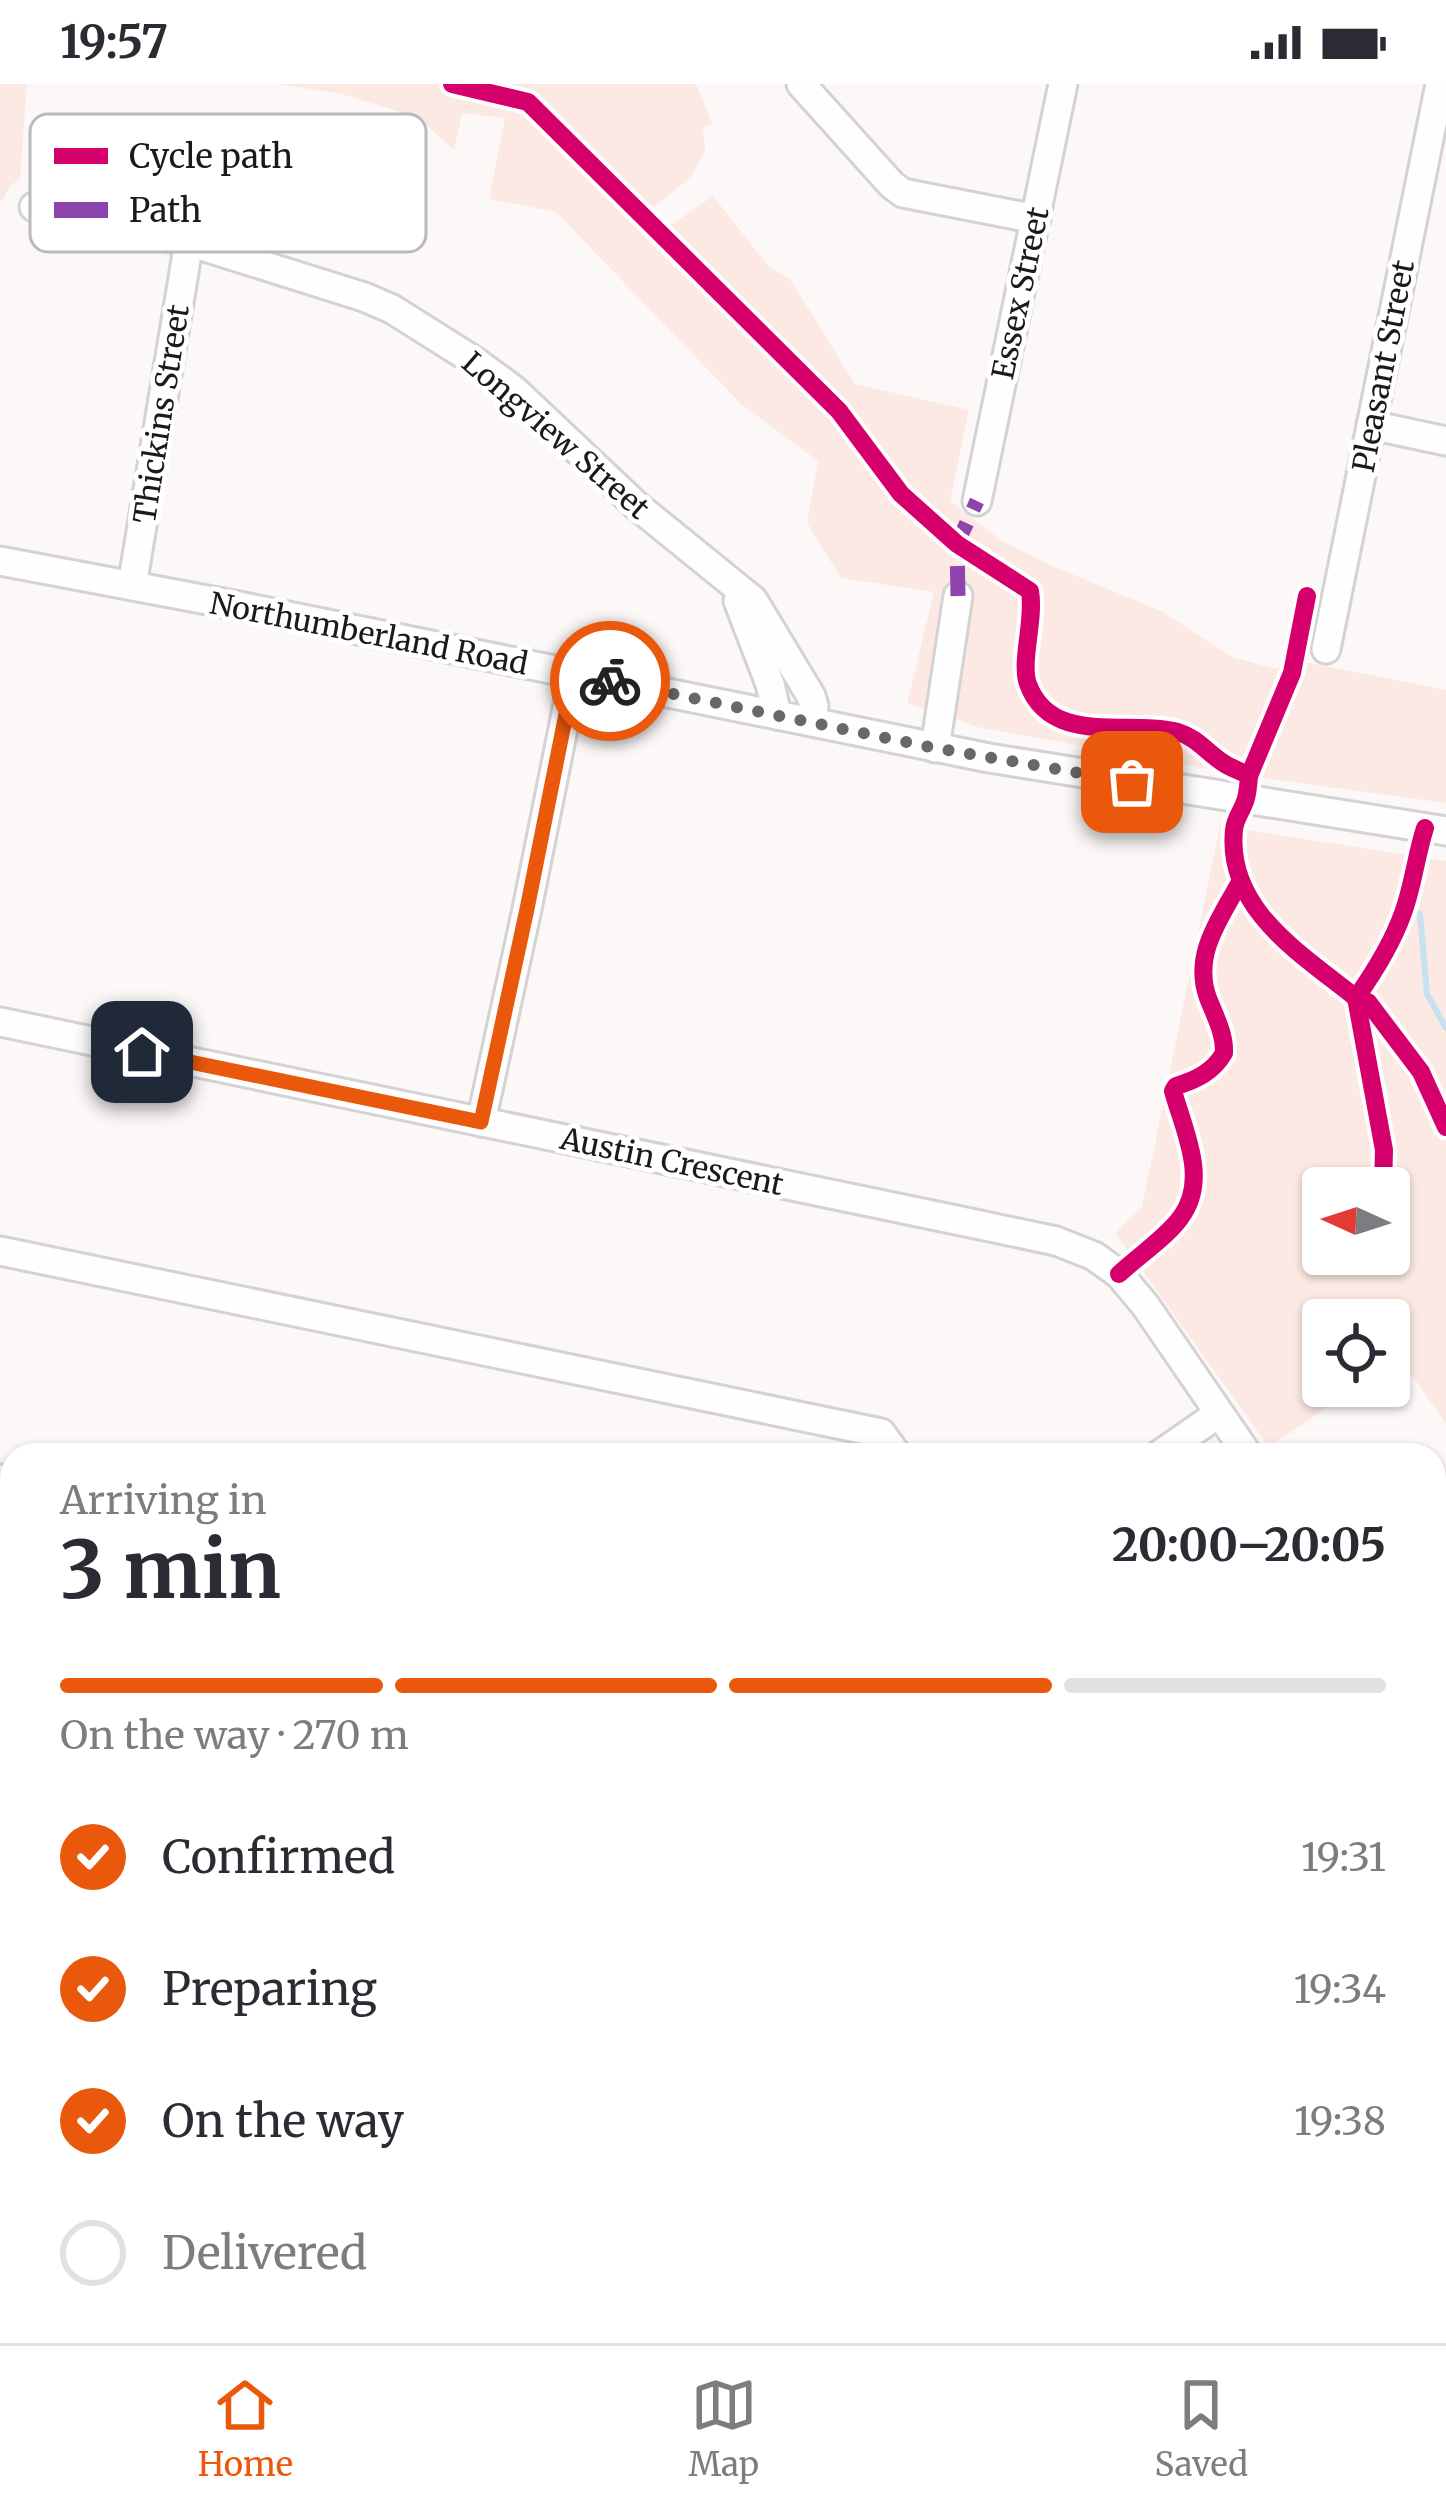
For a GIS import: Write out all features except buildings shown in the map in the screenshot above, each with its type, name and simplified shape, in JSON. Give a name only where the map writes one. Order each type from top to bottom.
[{"type":"street","points":[[801,84],[903,193],[1036,219]]},
{"type":"street","name":"Essex Street","points":[[976,501],[1063,84]]},
{"type":"street","name":"Pleasant Street","points":[[1325,649],[1440,84]]},
{"type":"street","name":"Thickins Street","points":[[131,586],[187,252]]},
{"type":"street","name":"Longview Street","points":[[221,252],[392,309],[514,391],[637,506],[753,600],[811,696],[812,722]]},
{"type":"street","points":[[1371,425],[1446,441]]},
{"type":"street","name":"Northumberland Road","points":[[0,561],[935,748],[1446,831]]},
{"type":"street","name":"Longview Street","points":[[724,577],[744,613],[777,716]]},
{"type":"street","points":[[935,748],[958,596]]},
{"type":"street","points":[[481,1122],[574,674]]},
{"type":"street","name":"Austin Crescent","points":[[0,1022],[1078,1248],[1119,1274],[1145,1305],[1239,1443]]},
{"type":"street","points":[[0,1251],[881,1432],[889,1443]]},
{"type":"street","points":[[1176,1443],[1218,1414]]},
{"type":"shaded area","points":[[0,84],[27,84],[20,179],[2,202],[0,200]]},
{"type":"shaded area","points":[[279,84],[696,84],[712,123],[703,127],[705,151],[692,176],[649,211],[664,230],[713,196],[769,267],[790,279],[855,384],[969,410],[950,501],[1002,541],[1161,611],[1232,657],[1276,669],[1294,660],[1446,690],[1446,803],[1249,776],[977,727],[907,704],[934,592],[841,578],[807,523],[818,461],[741,404],[556,212],[489,199],[505,118],[462,113],[454,150],[426,125],[426,114],[407,114],[341,94]]},
{"type":"shaded area","points":[[1220,826],[1446,861],[1446,1424],[1410,1372],[1410,1299],[1302,1299],[1302,1407],[1327,1407],[1275,1443],[1266,1443],[1115,1233],[1142,1207]]},
{"type":"waterway","points":[[1420,914],[1427,994],[1446,1028]]},
{"type":"marked path","points":[[958,596],[957,544],[977,501]]},
{"type":"cycle path","points":[[452,84],[528,102],[839,411],[901,494],[957,544],[1030,591],[1026,675],[1039,704],[1073,723],[1178,732],[1249,776],[1235,826],[1235,858],[1242,884],[1255,907],[1292,947],[1356,998],[1368,1002],[1421,1072],[1446,1127]]},
{"type":"cycle path","points":[[1249,776],[1292,673],[1307,596]]},
{"type":"cycle path","points":[[1384,1167],[1356,998],[1399,924],[1425,828]]},
{"type":"cycle path","points":[[1119,1274],[1168,1232],[1189,1202],[1192,1155],[1173,1091],[1209,1070],[1224,1053],[1203,967],[1217,924],[1240,882]]},
{"type":"way so far","points":[[610,681],[935,748],[1132,782]]},
{"type":"route","points":[[142,1052],[481,1122],[574,674],[610,681]]}]
